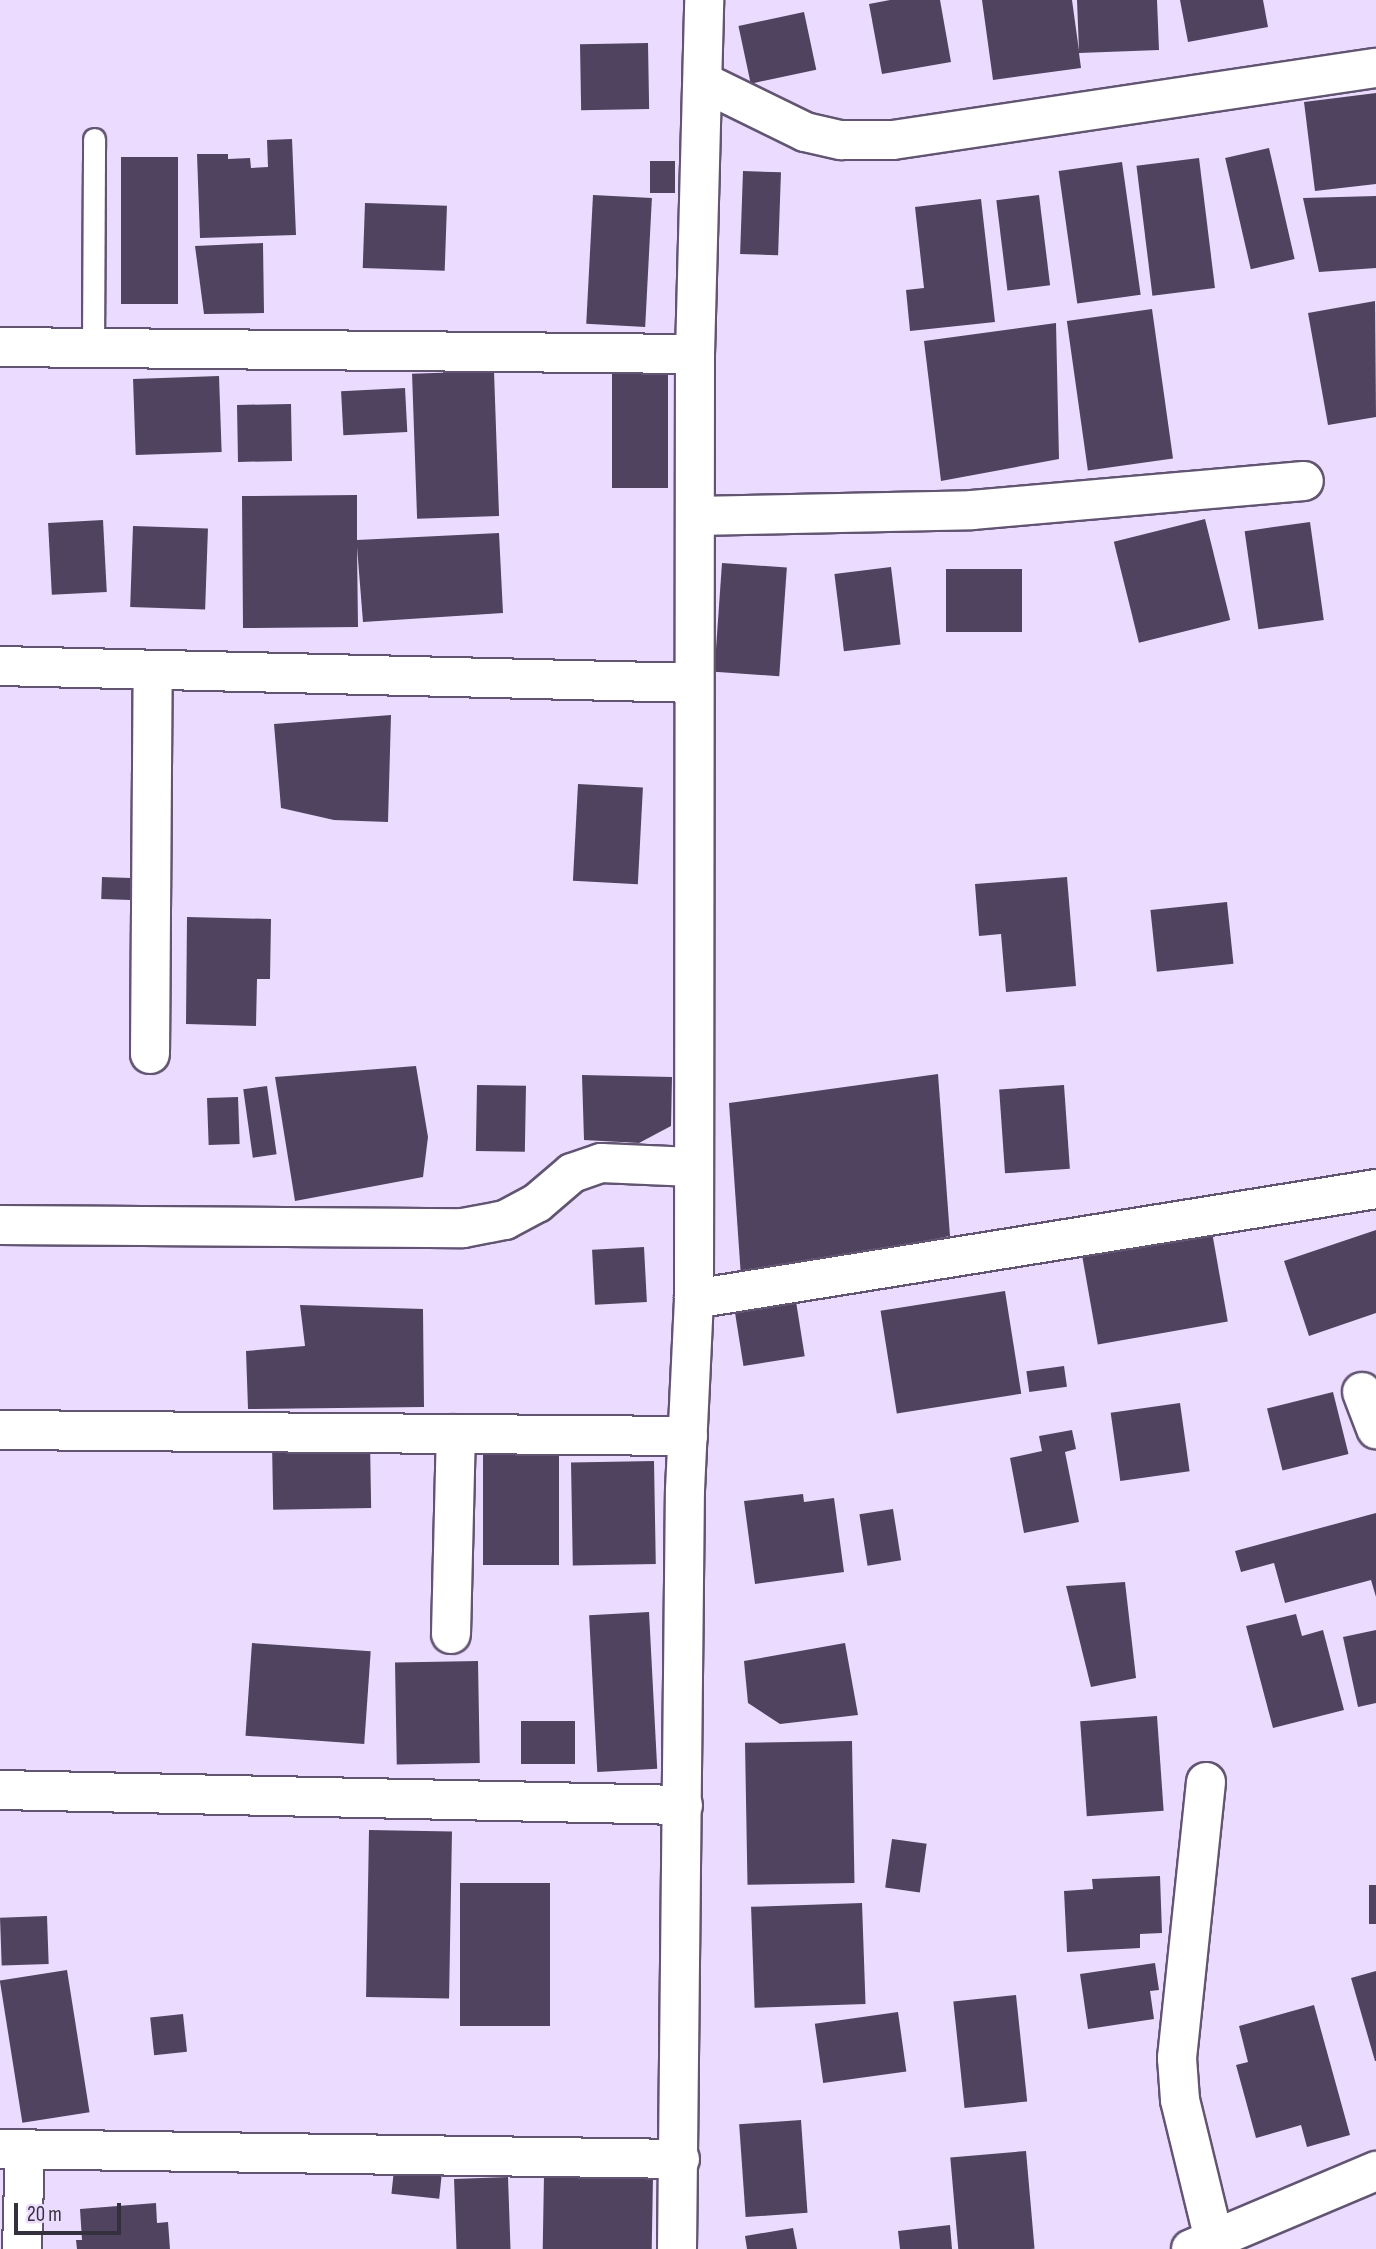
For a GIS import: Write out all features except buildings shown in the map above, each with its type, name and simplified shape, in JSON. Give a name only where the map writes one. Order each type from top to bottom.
[{"type":"street","points":[[677,2249],[688,1436],[694,1299],[692,1167],[695,354],[704,0]]},
{"type":"street","points":[[703,82],[804,132],[841,140],[893,140],[1376,68]]},
{"type":"street","points":[[0,347],[695,354]]},
{"type":"street","points":[[696,516],[972,510],[1304,481]]},
{"type":"street","points":[[0,666],[694,683]]},
{"type":"street","points":[[150,1054],[153,670]]},
{"type":"street","points":[[0,1225],[463,1228],[505,1220],[537,1203],[572,1172],[601,1163],[692,1167]]},
{"type":"street","points":[[694,1299],[1376,1189]]},
{"type":"street","points":[[1362,1392],[1376,1429]]},
{"type":"street","points":[[0,1430],[688,1436]]},
{"type":"street","points":[[451,1634],[456,1434]]},
{"type":"street","points":[[1206,1782],[1177,2058],[1180,2100],[1203,2244],[1376,2171]]},
{"type":"street","points":[[0,1790],[683,1805]]},
{"type":"street","points":[[22,2249],[13,2149],[680,2159]]},
{"type":"lane","points":[[93,348],[94,139]]}]
